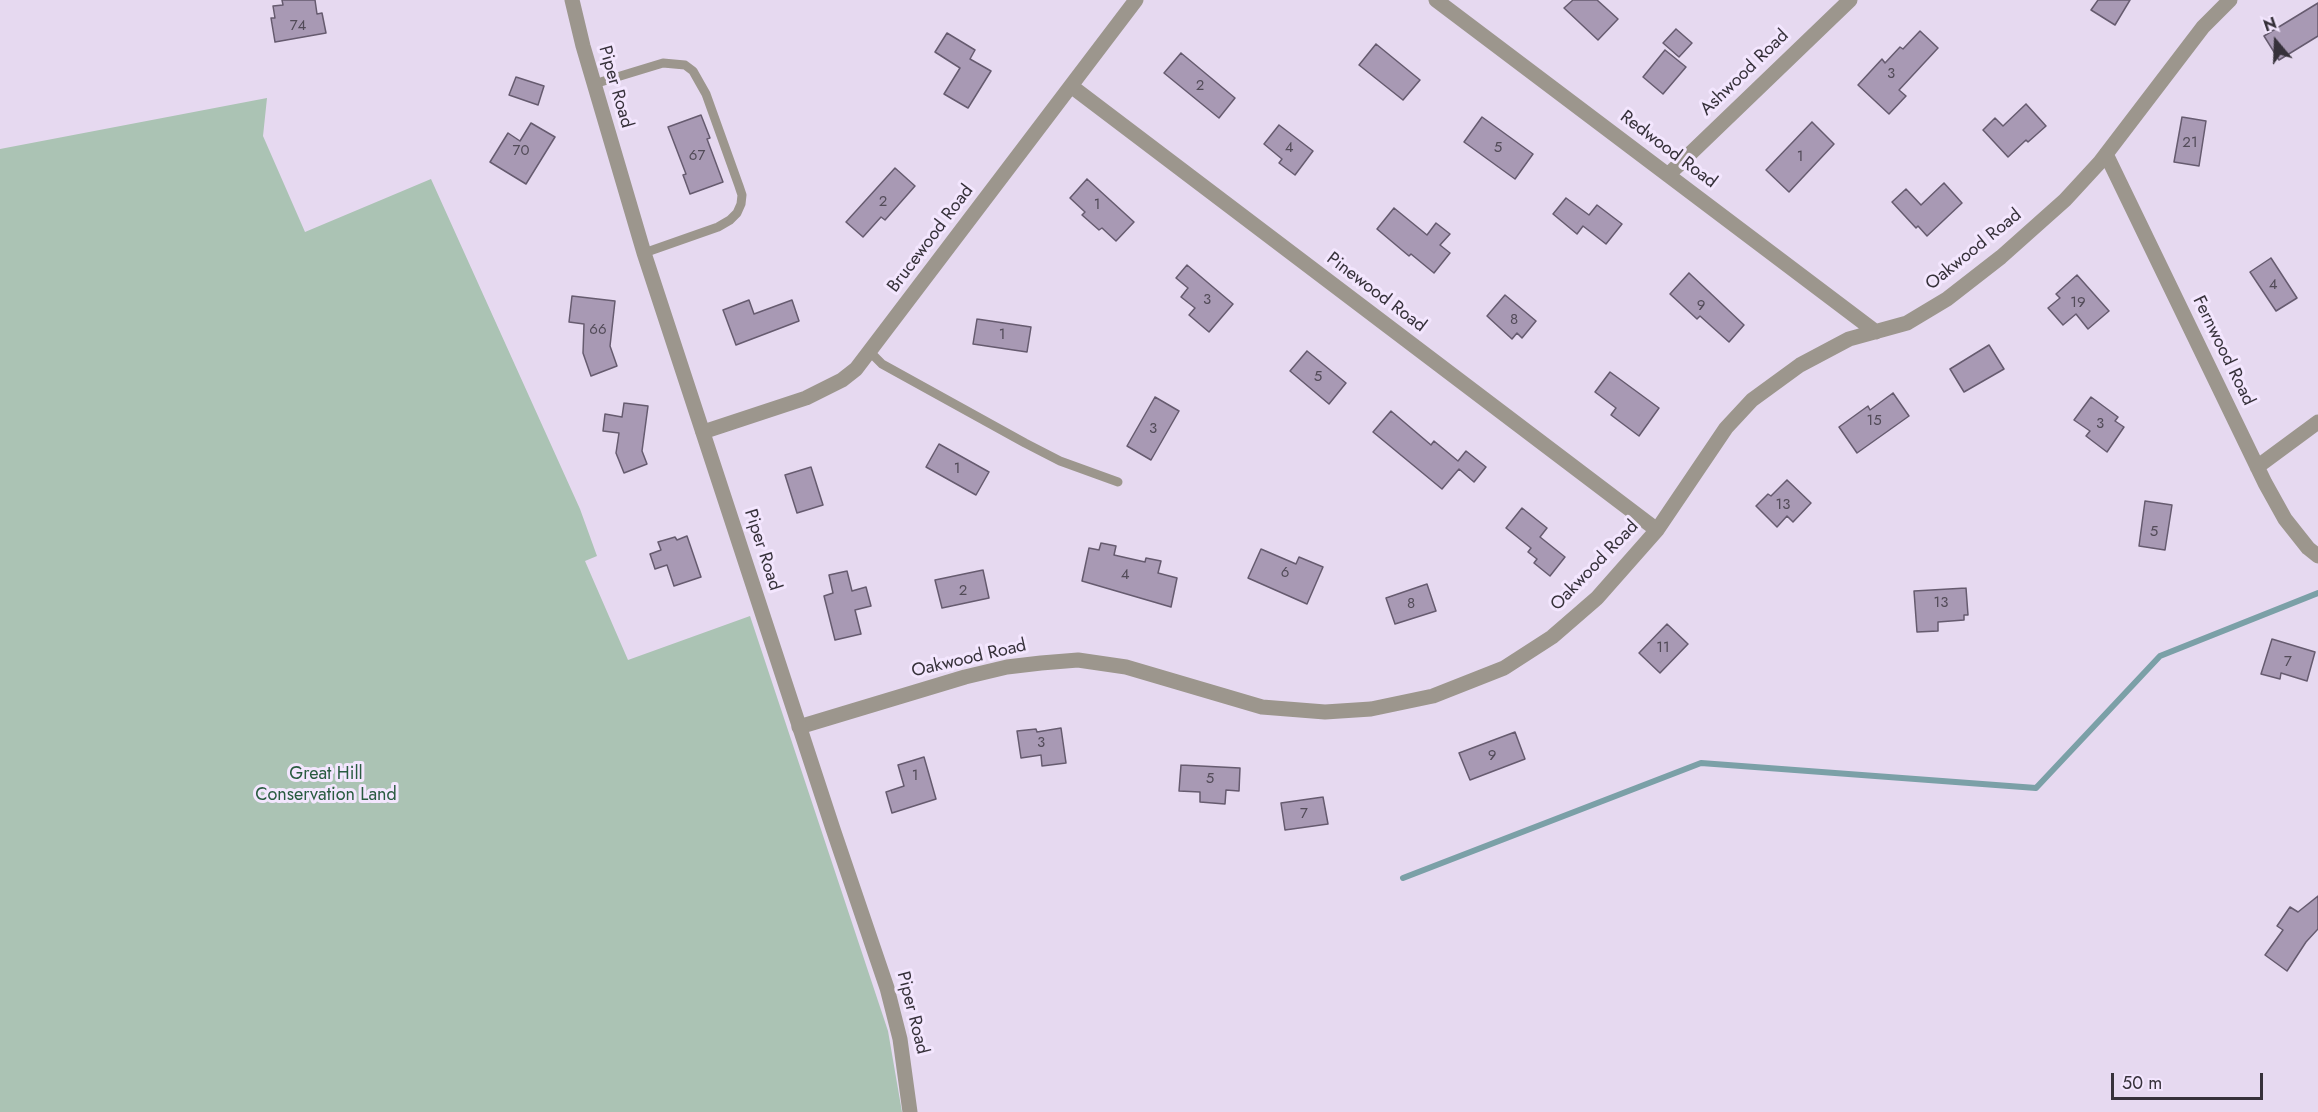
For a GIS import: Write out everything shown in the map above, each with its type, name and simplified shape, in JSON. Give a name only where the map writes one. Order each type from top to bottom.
[{"type":"street","name":"Piper Road","points":[[572,0],[594,84],[644,253],[892,1006],[903,1058],[910,1112]]},
{"type":"street","name":"Brucewood Road","points":[[703,432],[806,398],[825,390],[856,369],[1136,0]]},
{"type":"street","name":"Redwood Road","points":[[1436,0],[1876,332]]},
{"type":"street","name":"Ashwood Road","points":[[1668,175],[1850,0]]},
{"type":"street","name":"Oakwood Road","points":[[799,727],[965,677],[1007,667],[1069,661],[1126,667],[1272,708],[1325,712],[1371,709],[1433,696],[1504,668],[1552,637],[1596,598],[1657,530],[1726,428],[1752,400],[1800,365],[1849,339],[1907,323],[1956,292],[2001,257],[2065,200],[2106,154],[2203,27],[2230,0]]},
{"type":"street","name":"Pinewood Road","points":[[1071,87],[1657,530]]},
{"type":"street","name":"Fernwood Road","points":[[2106,154],[2257,467],[2285,519],[2308,548],[2318,556]]},
{"type":"street","points":[[2257,467],[2318,422]]},
{"type":"lane","points":[[594,84],[663,63],[685,65],[693,71],[706,94],[739,186],[741,204],[737,213],[730,220],[718,227],[644,253]]},
{"type":"lane","points":[[870,352],[882,364],[1025,443],[1060,461],[1118,482]]},
{"type":"green space","name":"Great Hill Conservation Land","points":[[267,98],[263,136],[305,232],[431,179],[580,509],[597,556],[585,561],[628,660],[750,616],[888,1031],[902,1112],[0,1112],[0,149]]},
{"type":"building","points":[[282,0],[315,0],[317,14],[322,13],[326,33],[275,42],[271,18],[275,18],[273,6],[283,5]]},
{"type":"building","points":[[1573,0],[1597,0],[1618,19],[1598,40],[1564,8]]},
{"type":"building","points":[[2098,0],[2130,0],[2115,25],[2091,10]]},
{"type":"building","points":[[2318,3],[2318,36],[2279,60],[2264,36]]},
{"type":"building","points":[[1676,29],[1692,43],[1679,57],[1663,43]]},
{"type":"building","points":[[1920,31],[1938,48],[1899,90],[1906,96],[1889,114],[1858,85],[1882,59],[1885,63],[1900,47],[1903,49]]},
{"type":"building","points":[[947,33],[975,50],[970,59],[991,71],[968,108],[944,94],[960,68],[935,52]]},
{"type":"building","points":[[1376,44],[1420,80],[1403,100],[1359,65]]},
{"type":"building","points":[[1665,50],[1686,67],[1663,94],[1643,77]]},
{"type":"building","points":[[1181,53],[1235,98],[1219,118],[1164,73]]},
{"type":"building","points":[[516,77],[544,86],[538,105],[509,95]]},
{"type":"building","points":[[2026,104],[2046,126],[2008,157],[1983,130],[1995,118],[2003,126]]},
{"type":"building","points":[[701,115],[723,182],[690,194],[683,175],[686,174],[668,127]]},
{"type":"building","points":[[1482,117],[1533,154],[1515,179],[1464,142]]},
{"type":"building","points":[[2182,117],[2206,121],[2199,166],[2174,162]]},
{"type":"building","points":[[1812,122],[1834,144],[1789,192],[1766,170]]},
{"type":"building","points":[[531,123],[555,137],[526,184],[490,162],[508,133],[520,141]]},
{"type":"building","points":[[1279,125],[1313,151],[1295,175],[1279,163],[1282,159],[1264,144]]},
{"type":"building","points":[[895,168],[915,186],[885,220],[881,217],[863,237],[846,222]]},
{"type":"building","points":[[1087,179],[1134,222],[1116,241],[1102,228],[1099,230],[1082,215],[1085,212],[1070,198]]},
{"type":"building","points":[[1944,183],[1962,203],[1927,236],[1918,226],[1916,228],[1892,202],[1906,189],[1921,205]]},
{"type":"building","points":[[1566,198],[1589,215],[1597,205],[1622,224],[1606,244],[1583,226],[1577,234],[1553,214]]},
{"type":"building","points":[[1394,208],[1427,235],[1436,223],[1450,234],[1440,245],[1450,253],[1434,273],[1411,254],[1409,256],[1377,229]]},
{"type":"building","points":[[2271,258],[2297,298],[2276,311],[2250,272]]},
{"type":"building","points":[[1187,265],[1233,304],[1209,332],[1189,315],[1195,308],[1181,297],[1188,288],[1176,278]]},
{"type":"building","points":[[1689,273],[1744,325],[1729,342],[1700,316],[1697,319],[1670,294]]},
{"type":"building","points":[[2077,275],[2109,311],[2088,329],[2076,314],[2063,325],[2048,308],[2060,298],[2056,294]]},
{"type":"building","points":[[1505,295],[1536,321],[1522,338],[1517,333],[1512,339],[1487,316]]},
{"type":"building","points":[[572,296],[615,301],[610,346],[617,366],[591,376],[583,353],[584,324],[569,322]]},
{"type":"building","points":[[749,300],[754,314],[792,300],[799,321],[736,345],[723,310]]},
{"type":"building","points":[[977,319],[1031,327],[1027,352],[973,344]]},
{"type":"building","points":[[1989,345],[2004,369],[1964,392],[1950,369]]},
{"type":"building","points":[[1307,351],[1346,383],[1329,404],[1290,371]]},
{"type":"building","points":[[1610,372],[1659,408],[1639,436],[1611,415],[1616,408],[1595,392]]},
{"type":"building","points":[[1893,393],[1909,416],[1857,453],[1839,427],[1868,406],[1870,410]]},
{"type":"building","points":[[1155,397],[1179,411],[1151,460],[1127,446]]},
{"type":"building","points":[[2091,397],[2118,417],[2115,421],[2124,427],[2107,452],[2086,436],[2090,431],[2074,420]]},
{"type":"building","points":[[624,403],[648,406],[642,451],[647,464],[624,473],[616,453],[619,433],[603,431],[605,414],[622,417]]},
{"type":"building","points":[[1391,411],[1431,445],[1434,441],[1458,461],[1466,451],[1486,467],[1474,482],[1459,469],[1442,489],[1373,432]]},
{"type":"building","points":[[939,444],[989,472],[976,495],[926,467]]},
{"type":"building","points":[[811,467],[823,505],[797,513],[785,475]]},
{"type":"building","points":[[1787,480],[1811,503],[1793,522],[1787,516],[1777,527],[1756,506],[1768,494],[1771,496]]},
{"type":"building","points":[[2145,501],[2172,505],[2165,550],[2139,546]]},
{"type":"building","points":[[1522,508],[1547,528],[1540,537],[1565,557],[1550,576],[1534,563],[1537,559],[1528,552],[1531,548],[1506,528]]},
{"type":"building","points":[[687,536],[701,577],[674,586],[667,565],[655,569],[650,554],[661,550],[658,542],[675,537],[677,540]]},
{"type":"building","points":[[1101,543],[1116,546],[1114,555],[1145,562],[1146,558],[1161,561],[1158,573],[1177,578],[1171,607],[1082,581],[1089,548],[1099,550]]},
{"type":"building","points":[[1261,549],[1296,564],[1299,557],[1323,567],[1307,604],[1248,578]]},
{"type":"building","points":[[983,570],[989,598],[942,608],[935,580]]},
{"type":"building","points":[[847,571],[852,591],[866,587],[871,606],[855,610],[861,634],[835,640],[824,596],[833,593],[829,575]]},
{"type":"building","points":[[1427,584],[1436,611],[1395,624],[1386,598]]},
{"type":"building","points":[[1966,588],[1968,615],[1964,615],[1964,620],[1938,622],[1938,631],[1917,632],[1914,591]]},
{"type":"building","points":[[1667,624],[1688,644],[1660,673],[1639,653]]},
{"type":"building","points":[[2272,639],[2315,652],[2307,681],[2281,673],[2280,679],[2261,674]]},
{"type":"building","points":[[1061,728],[1066,763],[1042,766],[1041,755],[1021,758],[1017,731],[1036,729],[1037,732]]},
{"type":"building","points":[[1515,732],[1525,759],[1470,780],[1459,753]]},
{"type":"building","points":[[924,757],[936,799],[892,813],[886,792],[904,786],[898,765]]},
{"type":"building","points":[[1181,765],[1240,768],[1239,791],[1226,790],[1225,804],[1200,802],[1200,792],[1179,791]]},
{"type":"building","points":[[1323,797],[1328,824],[1285,830],[1281,803]]},
{"type":"building","points":[[2318,896],[2318,929],[2306,942],[2287,971],[2265,955],[2283,930],[2277,926],[2290,907],[2298,912]]},
{"type":"waterway","points":[[1403,878],[1701,763],[2036,788],[2160,656],[2318,593]]}]
